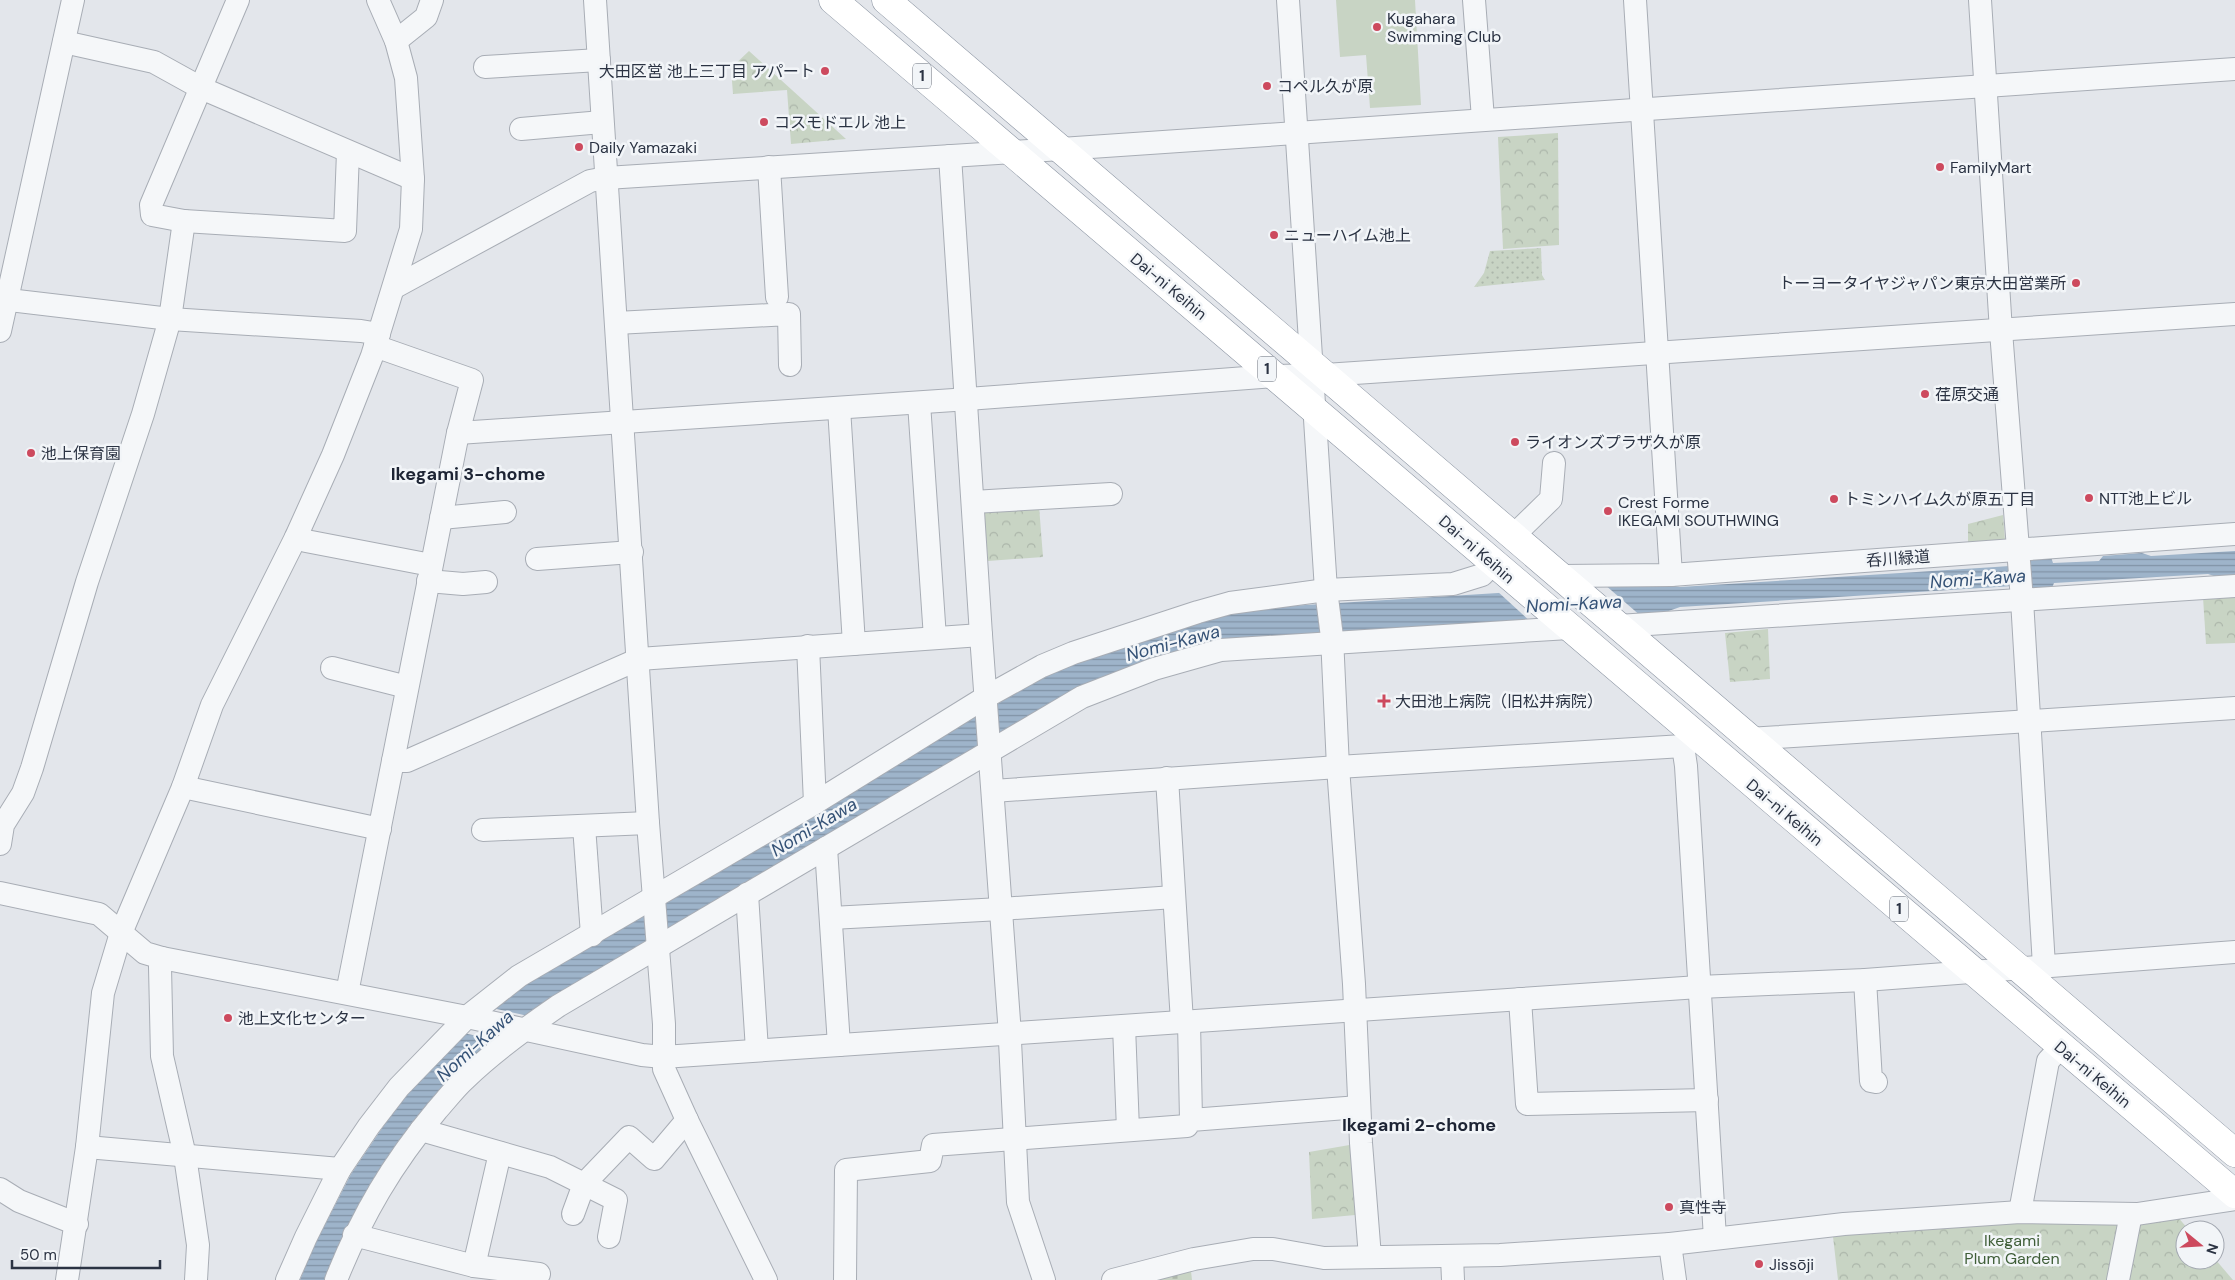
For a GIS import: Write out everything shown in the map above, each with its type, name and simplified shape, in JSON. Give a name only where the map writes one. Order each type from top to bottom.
[{"type":"highway","name":"Dai-ni Keihin","points":[[833,0],[1567,626],[1688,740],[1973,970],[2235,1194]]},
{"type":"highway","name":"Dai-ni Keihin","points":[[886,0],[1061,149],[1316,371],[1566,580],[1614,624],[1748,739],[2235,1153]]},
{"type":"street","points":[[0,331],[3,300],[64,42],[72,0]]},
{"type":"street","points":[[238,0],[151,205],[152,215],[184,221],[346,230],[348,152]]},
{"type":"street","points":[[67,1280],[77,1224],[87,1147],[88,1061],[102,993],[121,933],[135,904],[183,786],[212,705],[296,537],[333,455],[377,340],[395,287],[411,229],[413,179],[406,78],[396,41],[378,0]]},
{"type":"street","points":[[396,41],[426,17],[432,0]]},
{"type":"street","points":[[595,0],[616,322],[617,391],[624,422],[648,823],[664,1024],[664,1069],[766,1280]]},
{"type":"street","points":[[1288,0],[1296,132],[1316,371],[1316,411],[1327,595],[1332,640],[1338,767],[1354,984],[1359,1107],[1370,1257]]},
{"type":"street","points":[[1474,0],[1483,120]]},
{"type":"street","points":[[1635,0],[1672,575]]},
{"type":"street","points":[[1980,0],[2044,966]]},
{"type":"street","points":[[64,42],[154,62],[201,88],[413,179]]},
{"type":"street","points":[[485,67],[598,60]]},
{"type":"street","points":[[395,287],[590,181],[606,178],[2235,69]]},
{"type":"street","points":[[521,129],[602,122]]},
{"type":"street","points":[[950,156],[981,635],[1010,1035],[1018,1202],[1044,1280]]},
{"type":"street","points":[[769,167],[776,297]]},
{"type":"street","points":[[0,844],[3,825],[23,793],[32,768],[87,582],[142,414],[170,319],[184,221]]},
{"type":"street","points":[[3,300],[170,319],[361,331],[377,340],[472,380],[458,433],[392,761],[393,801],[382,840],[347,993]]},
{"type":"street","points":[[616,322],[789,314],[790,365]]},
{"type":"street","points":[[458,433],[966,400],[1274,376],[1316,371],[1658,353],[2235,314]]},
{"type":"street","points":[[919,403],[935,638]]},
{"type":"street","points":[[838,408],[854,644]]},
{"type":"street","points":[[1514,536],[1551,499],[1554,463]]},
{"type":"street","points":[[973,502],[1111,494]]},
{"type":"street","points":[[441,518],[505,512]]},
{"type":"street","name":"呑川緑道","points":[[1566,580],[2018,554],[2235,534]]},
{"type":"street","points":[[296,537],[430,573],[463,584],[486,582]]},
{"type":"street","points":[[537,558],[632,552]]},
{"type":"street","points":[[287,1280],[340,1169],[369,1126],[399,1087],[470,1018],[519,976],[655,899],[987,702],[1042,666],[1073,653],[1230,603],[1453,584],[1482,575],[1494,563]]},
{"type":"street","points":[[1614,624],[2021,597],[2235,586]]},
{"type":"street","points":[[336,1280],[354,1235],[389,1173],[421,1130],[464,1079],[521,1029],[658,945],[826,848],[990,749],[1082,697],[1116,682],[1154,669],[1221,650],[1332,640],[1567,626]]},
{"type":"street","points":[[392,761],[407,761],[639,659],[981,635]]},
{"type":"street","points":[[808,646],[815,804]]},
{"type":"street","points":[[332,668],[407,687]]},
{"type":"street","points":[[1748,739],[2235,708]]},
{"type":"street","points":[[993,791],[1688,740],[1686,766],[1715,1238]]},
{"type":"street","points":[[845,1280],[846,1170],[930,1161],[933,1145],[1187,1126],[1190,1120],[1185,1022],[1174,897],[1167,778]]},
{"type":"street","points":[[183,786],[382,840]]},
{"type":"street","points":[[483,830],[648,823]]},
{"type":"street","points":[[584,826],[592,935]]},
{"type":"street","points":[[826,848],[839,1045]]},
{"type":"street","points":[[0,893],[99,914],[145,953],[162,958],[470,1018],[642,1056],[663,1057],[1699,987],[1865,980],[1973,970],[2235,952]]},
{"type":"street","points":[[747,894],[757,1050]]},
{"type":"street","points":[[831,918],[1001,910],[1174,897]]},
{"type":"street","points":[[162,958],[160,966],[162,1056],[186,1156],[198,1244],[196,1280]]},
{"type":"street","points":[[1865,980],[1871,1081],[1876,1082]]},
{"type":"street","points":[[1520,999],[1527,1104],[1706,1100]]},
{"type":"street","points":[[1124,1026],[1128,1130]]},
{"type":"street","points":[[2020,1212],[2048,1061],[2061,1047]]},
{"type":"street","points":[[1190,1120],[1359,1107]]},
{"type":"street","points":[[573,1214],[584,1184],[630,1137],[654,1159],[687,1120]]},
{"type":"street","points":[[421,1130],[550,1166],[616,1200],[609,1237]]},
{"type":"street","points":[[87,1147],[340,1169]]},
{"type":"street","points":[[474,1266],[506,1155]]},
{"type":"street","points":[[0,1189],[19,1201],[77,1224]]},
{"type":"street","points":[[1113,1280],[1194,1260],[1253,1249],[1273,1249],[1324,1258],[1452,1257],[1670,1244],[1844,1224],[2020,1212],[2131,1214],[2235,1199]]},
{"type":"street","points":[[2118,1280],[2131,1214]]},
{"type":"street","points":[[354,1235],[474,1266],[539,1274]]},
{"type":"street","points":[[1670,1244],[1675,1280]]},
{"type":"street","points":[[1452,1257],[1453,1280]]},
{"type":"green space","name":"Kugahara Swimming Club","points":[[1336,0],[1415,0],[1421,105],[1370,108],[1366,55],[1340,57]]},
{"type":"green space","points":[[749,51],[846,139],[791,144],[787,90],[733,94],[731,68]]},
{"type":"green space","points":[[1558,133],[1559,245],[1503,249],[1498,137]]},
{"type":"green space","points":[[1541,248],[1542,275],[1545,280],[1474,287],[1484,273],[1490,251]]},
{"type":"green space","points":[[1039,506],[1043,557],[988,561],[984,510]]},
{"type":"green space","points":[[2003,515],[2005,540],[1968,543],[1968,524]]},
{"type":"green space","points":[[2235,595],[2235,643],[2206,644],[2203,597]]},
{"type":"green space","points":[[1768,629],[1770,679],[1730,682],[1725,633]]},
{"type":"green space","points":[[1361,1143],[1366,1214],[1312,1219],[1309,1152]]},
{"type":"green space","name":"Ikegami Plum Garden","points":[[2176,1215],[2180,1220],[2175,1220],[2175,1270],[2224,1270],[2233,1280],[1838,1280],[1832,1228]]},
{"type":"green space","points":[[1191,1271],[1192,1280],[1150,1280]]},
{"type":"water","name":"Nomi-Kawa","points":[[2235,551],[2235,575],[2214,576],[2208,574],[2054,583],[2052,588],[2013,590],[2013,586],[1680,607],[1663,613],[1508,622],[1156,661],[472,1064],[328,1280],[300,1280],[312,1250],[351,1174],[395,1109],[433,1061],[525,980],[1062,666],[1195,621],[1241,612],[1290,606],[1659,583],[1680,587],[2011,566],[2011,559],[2051,557],[2053,563],[2099,561],[2103,556],[2142,553],[2151,556]]},
{"type":"pier","points":[[1604,584],[1642,617],[1532,623],[1497,591]]},
{"type":"pier","points":[[488,1007],[533,1017],[502,1041],[458,1032]]},
{"type":"place","name":"Kugahara Swimming Club","points":[[1377,27]]},
{"type":"place","name":"大田区営 池上三丁目 アパート","points":[[825,71]]},
{"type":"place","name":"コペル久が原","points":[[1267,86]]},
{"type":"place","name":"コスモドエル 池上","points":[[764,122]]},
{"type":"place","name":"Daily Yamazaki","points":[[579,147]]},
{"type":"place","name":"FamilyMart","points":[[1940,167]]},
{"type":"place","name":"ニューハイム池上","points":[[1274,235]]},
{"type":"place","name":"トーヨータイヤジャパン東京大田営業所","points":[[2076,283]]},
{"type":"place","name":"荏原交通","points":[[1925,394]]},
{"type":"place","name":"ライオンズプラザ久が原","points":[[1515,442]]},
{"type":"place","name":"池上保育園","points":[[31,453]]},
{"type":"place","name":"NTT池上ビル","points":[[2089,498]]},
{"type":"place","name":"トミンハイム久が原五丁目","points":[[1834,499]]},
{"type":"place","name":"Crest Forme IKEGAMI SOUTHWING","points":[[1608,511]]},
{"type":"place","name":"大田池上病院（旧松井病院）","points":[[1384,701]]},
{"type":"place","name":"池上文化センター","points":[[228,1018]]},
{"type":"place","name":"真性寺","points":[[1669,1207]]},
{"type":"place","name":"Jissōji","points":[[1759,1264]]},
{"type":"district","name":"Ikegami 3-chome","points":[[468,474]]},
{"type":"district","name":"Ikegami 2-chome","points":[[1419,1125]]}]
